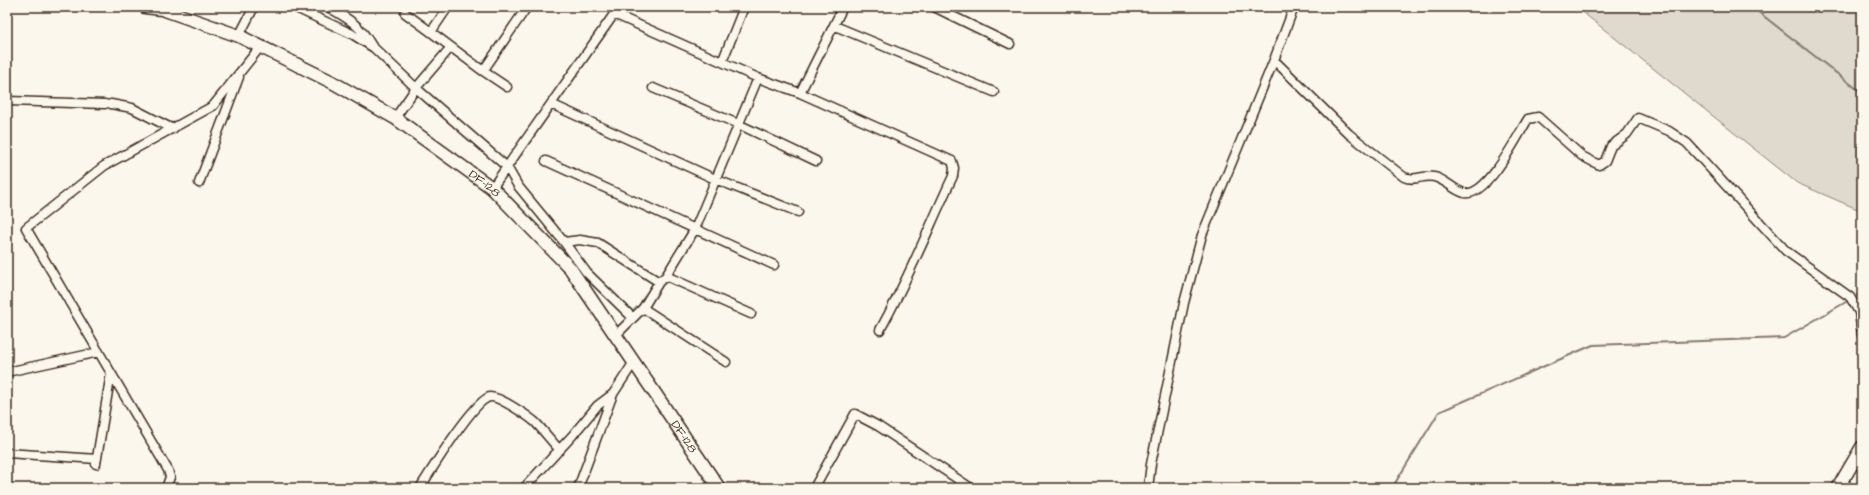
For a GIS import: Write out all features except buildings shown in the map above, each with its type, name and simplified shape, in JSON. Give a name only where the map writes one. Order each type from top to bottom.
[{"type":"main road","name":"DF-128","points":[[145,7],[162,9],[239,36],[332,82],[395,118],[492,188],[570,268],[719,488]]},
{"type":"main road","points":[[1838,488],[1862,447]]},
{"type":"street","points":[[239,36],[254,7]]},
{"type":"street","points":[[294,7],[352,34],[374,48],[416,88],[507,167],[518,186],[564,242],[587,273],[633,318]]},
{"type":"street","points":[[328,7],[355,22],[365,33],[374,48]]},
{"type":"street","points":[[431,32],[448,7]]},
{"type":"street","points":[[483,71],[527,7]]},
{"type":"street","points":[[492,188],[619,7]]},
{"type":"street","points":[[722,62],[744,7]]},
{"type":"street","points":[[800,93],[835,26],[843,7]]},
{"type":"street","points":[[934,7],[1010,44]]},
{"type":"street","points":[[1148,488],[1151,464],[1184,302],[1202,235],[1274,60],[1294,7]]},
{"type":"street","points":[[404,13],[507,87]]},
{"type":"street","points":[[614,14],[758,78],[800,93],[952,161],[954,168],[953,176],[914,258],[901,292],[880,330]]},
{"type":"street","points":[[835,26],[994,92]]},
{"type":"street","points":[[166,488],[170,477],[168,470],[26,228],[104,166],[213,106],[261,46]]},
{"type":"street","points":[[395,118],[416,88],[451,47]]},
{"type":"street","points":[[1274,60],[1349,134],[1404,177],[1410,180],[1430,176],[1436,177],[1464,193],[1472,192],[1481,188],[1494,175],[1528,119],[1532,117],[1538,117],[1582,156],[1598,165],[1605,161],[1613,143],[1627,134],[1638,118],[1669,131],[1687,143],[1786,251],[1850,297],[1859,312],[1862,335]]},
{"type":"street","points":[[199,183],[242,70]]},
{"type":"street","points":[[616,335],[642,308],[659,282],[666,276],[695,229],[758,78]]},
{"type":"street","points":[[653,88],[738,124],[816,161]]},
{"type":"street","points":[[7,101],[108,104],[132,108],[173,129]]},
{"type":"street","points":[[551,104],[716,179],[798,212]]},
{"type":"street","points":[[546,161],[774,264]]},
{"type":"street","points":[[564,242],[580,240],[598,242],[659,282]]},
{"type":"street","points":[[666,276],[751,314]]},
{"type":"street","points":[[642,308],[726,362]]},
{"type":"street","points":[[7,372],[99,352]]},
{"type":"street","points":[[578,488],[613,394],[634,362]]},
{"type":"street","points":[[7,453],[96,461],[111,373]]},
{"type":"street","points":[[524,488],[560,450],[597,406],[613,394]]},
{"type":"street","points":[[420,488],[458,430],[484,399],[491,397],[498,398],[534,422],[560,450]]},
{"type":"street","points":[[814,488],[855,414],[878,426],[971,488]]},
{"type":"shaded area","points":[[1576,7],[1862,7],[1862,211],[1797,183]]},
{"type":"waterway","points":[[1752,7],[1862,93]]},
{"type":"waterway","points":[[1857,295],[1862,292]]},
{"type":"waterway","points":[[1392,488],[1439,412],[1593,345],[1784,338],[1846,302]]}]
